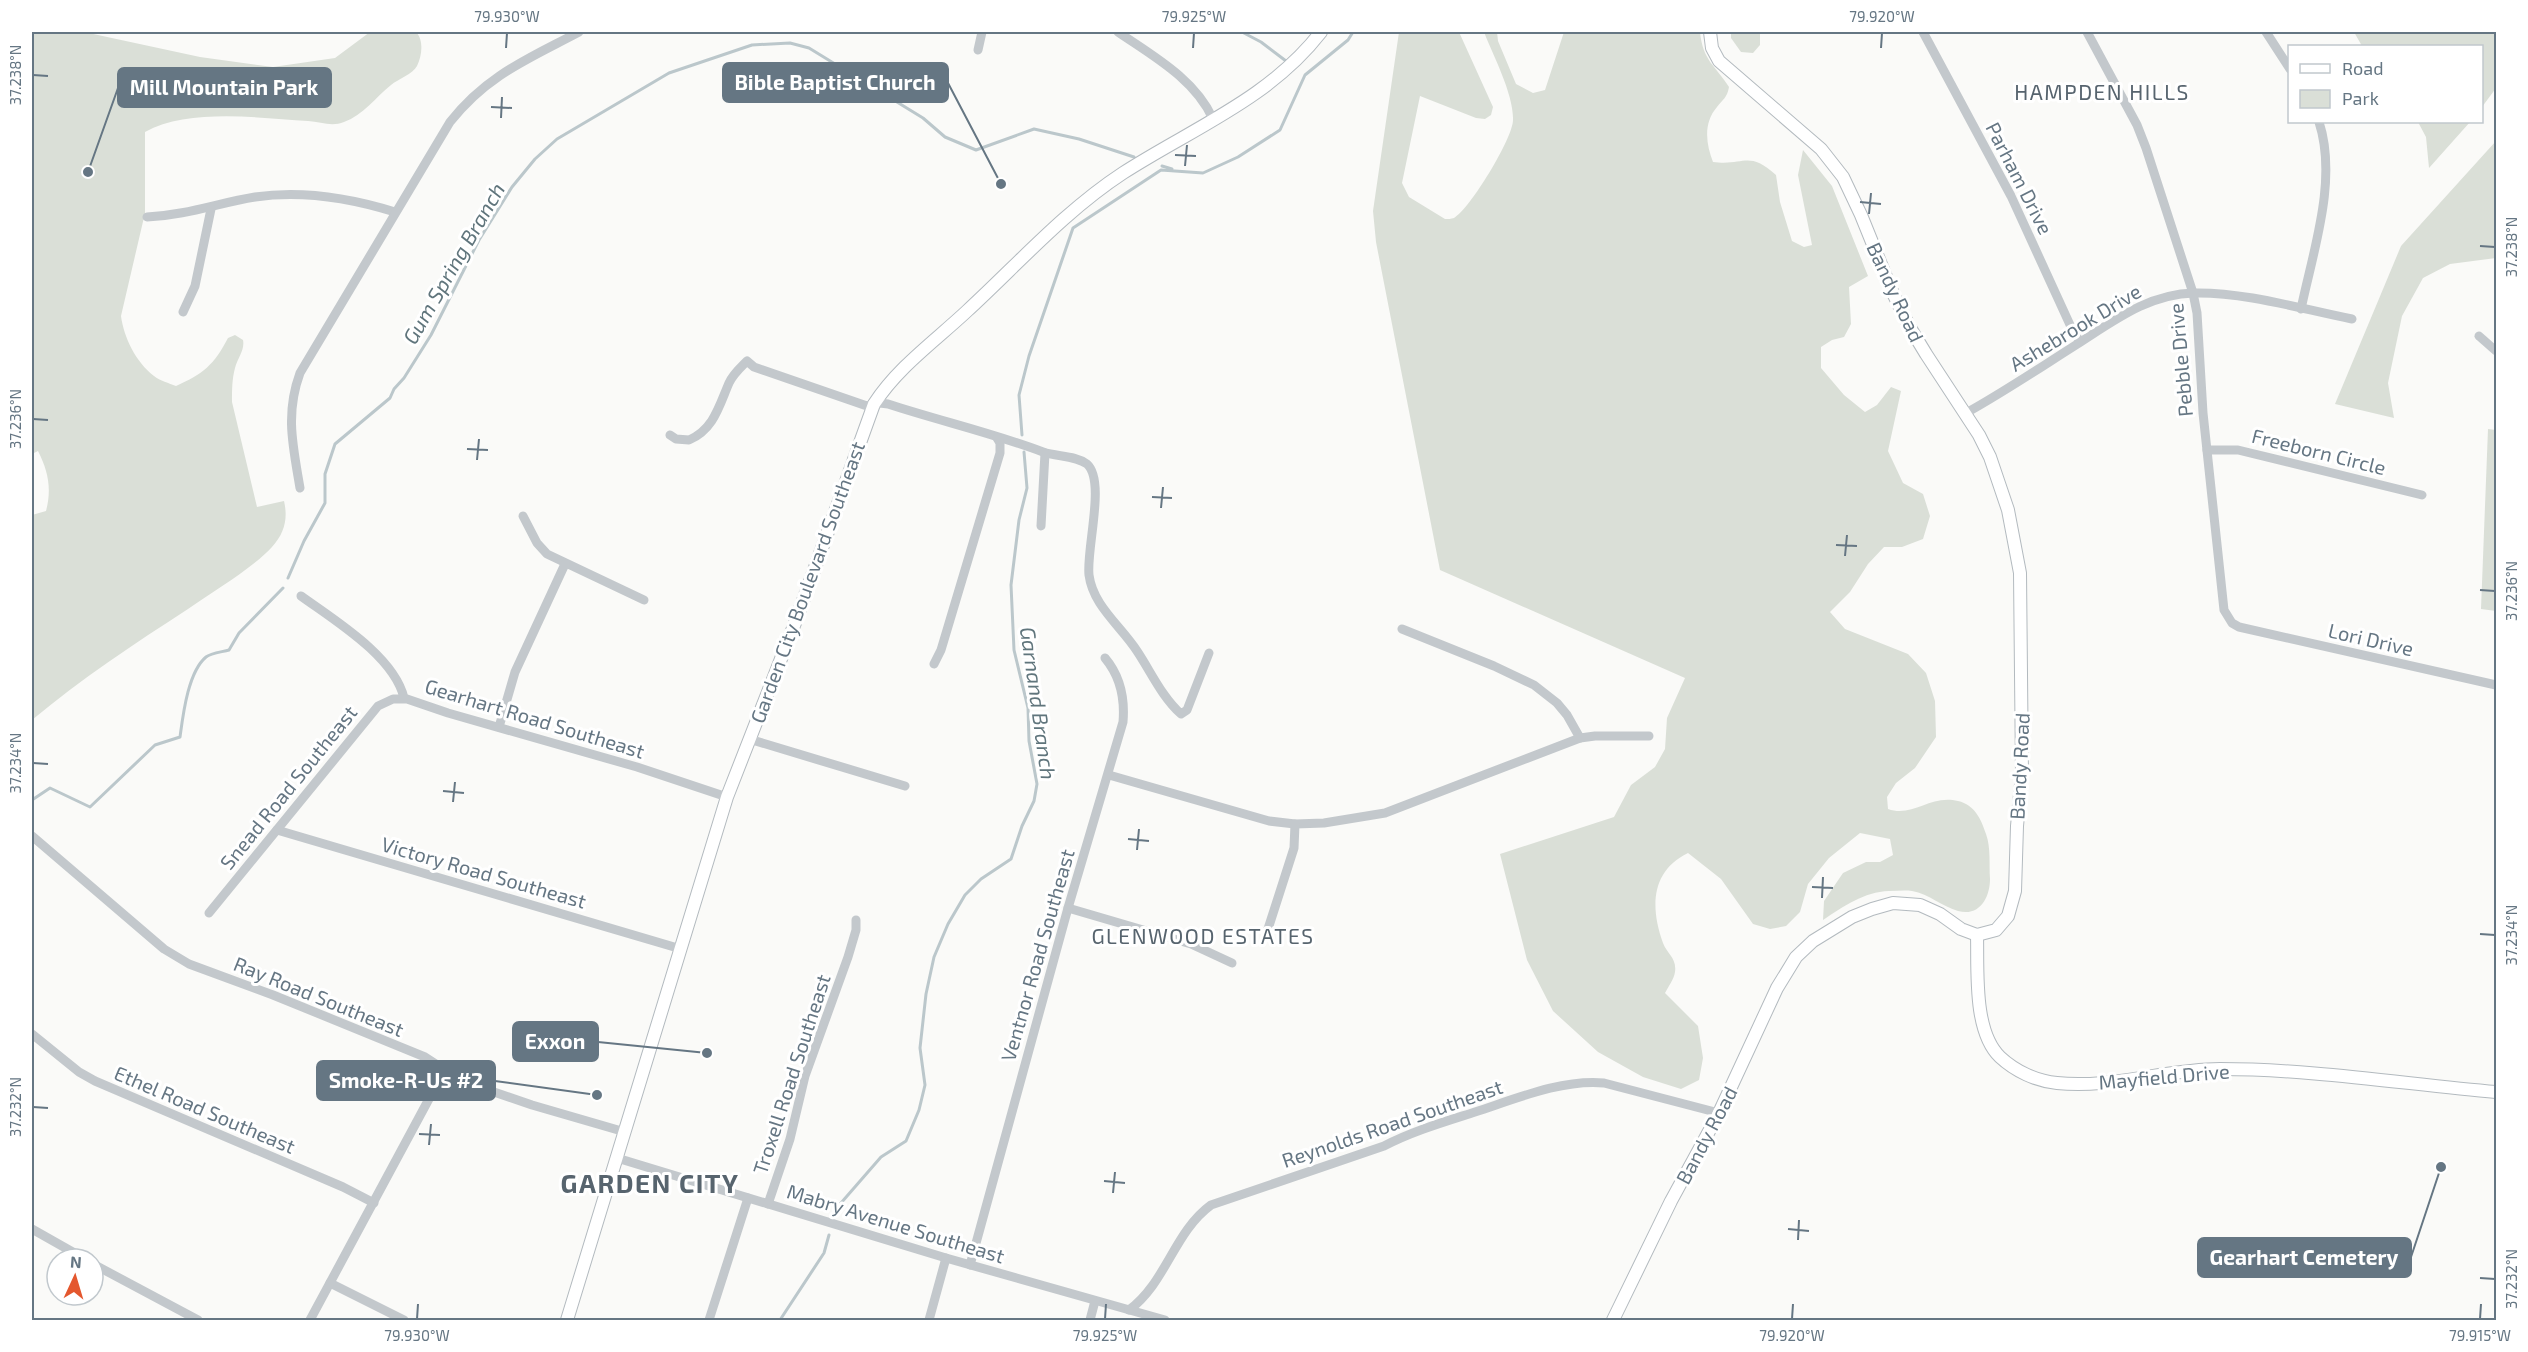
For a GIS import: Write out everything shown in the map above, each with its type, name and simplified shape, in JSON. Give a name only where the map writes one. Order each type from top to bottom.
[{"type":"street","points":[[300,488],[290,423],[294,389],[308,358],[450,122],[476,91],[505,70],[579,32]]},
{"type":"street","points":[[978,50],[982,32]]},
{"type":"street","points":[[1118,32],[1190,85],[1205,103],[1214,119]]},
{"type":"street","name":"Garden City Boulevard Southeast","points":[[567,1320],[727,797],[795,623],[874,404],[897,374],[966,313],[1074,210],[1121,174],[1214,119],[1282,75],[1321,32]]},
{"type":"street","name":"Bandy Road","points":[[1613,1320],[1671,1201],[1719,1113],[1788,968],[1813,940],[1852,916],[1872,909],[1906,903],[1932,909],[1961,929],[1977,935],[1988,934],[2002,925],[2008,916],[2014,891],[2023,738],[2021,599],[2016,545],[2008,510],[1990,457],[1966,412],[1938,374],[1909,326],[1878,260],[1855,199],[1835,165],[1799,128],[1719,61],[1712,48],[1710,32]]},
{"type":"street","name":"Parham Drive","points":[[1923,32],[2011,196],[2080,342]]},
{"type":"street","name":"Pebble Drive","points":[[2087,32],[2143,140],[2193,293],[2197,313],[2207,450],[2224,610],[2232,623],[2239,627]]},
{"type":"street","points":[[2266,32],[2288,67]]},
{"type":"street","points":[[2301,309],[2326,183],[2325,147],[2319,123]]},
{"type":"street","points":[[147,217],[187,214],[263,196],[315,195],[366,203],[395,212]]},
{"type":"street","points":[[183,312],[195,286],[211,208]]},
{"type":"street","name":"Ashebrook Drive","points":[[1966,412],[2142,305],[2173,296],[2193,293],[2235,296],[2352,319]]},
{"type":"street","points":[[2480,336],[2496,351]]},
{"type":"street","points":[[670,435],[689,440],[706,427],[721,406],[734,375],[747,361],[754,367],[867,406],[888,404],[997,438],[1028,445],[1045,453],[1084,462],[1094,474],[1096,507],[1089,561],[1094,591],[1101,605],[1136,648],[1165,697],[1181,714],[1186,710],[1209,653]]},
{"type":"street","points":[[934,664],[941,650],[1000,453],[1000,442],[997,438]]},
{"type":"street","name":"Freeborn Circle","points":[[2207,450],[2238,450],[2422,495]]},
{"type":"street","points":[[1041,526],[1045,453]]},
{"type":"street","points":[[523,516],[537,543],[547,554],[644,600]]},
{"type":"street","points":[[499,727],[515,672],[565,564]]},
{"type":"street","name":"Gearhart Road Southeast","points":[[301,596],[364,644],[398,681],[404,698],[637,767],[727,797]]},
{"type":"street","name":"Lori Drive","points":[[2239,627],[2496,685]]},
{"type":"street","points":[[1402,628],[1534,685],[1557,703],[1580,738]]},
{"type":"street","name":"Ventnor Road Southeast","points":[[970,1265],[1068,908],[1123,722],[1124,708],[1118,677],[1105,658]]},
{"type":"street","name":"Snead Road Southeast","points":[[209,913],[378,706],[393,699],[404,698]]},
{"type":"street","points":[[1109,774],[1225,810],[1269,821],[1295,824],[1352,820],[1385,813],[1580,738],[1604,735],[1649,736]]},
{"type":"street","points":[[749,739],[905,786]]},
{"type":"street","points":[[1267,932],[1294,848],[1295,824]]},
{"type":"street","name":"Victory Road Southeast","points":[[277,830],[681,949]]},
{"type":"street","name":"Ray Road Southeast","points":[[32,836],[177,958],[425,1057],[462,1081],[532,1105],[625,1132]]},
{"type":"street","points":[[1068,908],[1191,944],[1232,963]]},
{"type":"street","name":"Troxell Road Southeast","points":[[768,1204],[790,1139],[805,1076],[848,957],[856,930],[856,920]]},
{"type":"street","name":"Mayfield Drive","points":[[1977,935],[1982,1022],[1987,1038],[2006,1062],[2037,1079],[2073,1084],[2220,1069],[2295,1073],[2496,1092]]},
{"type":"street","name":"Ethel Road Southeast","points":[[32,1034],[79,1072],[95,1081],[374,1203]]},
{"type":"street","points":[[310,1320],[444,1071]]},
{"type":"street","name":"Reynolds Road Southeast","points":[[1129,1310],[1149,1292],[1192,1222],[1211,1204],[1384,1146],[1405,1135],[1509,1101],[1575,1083],[1604,1083],[1719,1113]]},
{"type":"street","name":"Mabry Avenue Southeast","points":[[617,1158],[946,1258],[1165,1320]]},
{"type":"street","name":"Troxell Road Southeast","points":[[709,1320],[748,1198]]},
{"type":"street","points":[[32,1229],[64,1247]]},
{"type":"street","points":[[929,1320],[946,1258]]},
{"type":"street","points":[[105,1270],[198,1320]]},
{"type":"street","points":[[330,1283],[403,1320]]},
{"type":"street","points":[[1090,1320],[1095,1301]]},
{"type":"green space","points":[[32,32],[84,32],[200,57],[273,67],[335,58],[370,32],[416,32],[420,39],[421,53],[419,62],[412,72],[391,85],[357,115],[340,123],[225,116],[203,117],[162,125],[145,132],[145,213],[121,316],[125,333],[136,357],[142,364],[154,376],[176,386],[207,368],[228,338],[235,335],[243,340],[233,376],[232,402],[257,507],[284,501],[286,513],[284,525],[276,542],[254,563],[108,662],[32,720],[32,515],[46,511],[49,487],[47,473],[38,451],[32,454],[32,395],[34,393],[32,389]]},
{"type":"green space","points":[[1399,32],[1459,32],[1493,107],[1491,115],[1485,119],[1476,118],[1420,96],[1402,183],[1409,197],[1445,219],[1454,218],[1461,212],[1480,188],[1499,157],[1513,120],[1510,99],[1484,32],[1497,32],[1498,41],[1516,84],[1533,93],[1545,90],[1564,32],[1700,32],[1704,50],[1710,62],[1729,87],[1726,96],[1709,120],[1707,141],[1713,162],[1752,161],[1767,167],[1776,175],[1780,202],[1792,241],[1804,247],[1812,245],[1798,175],[1803,150],[1832,186],[1868,276],[1849,287],[1851,324],[1844,337],[1832,340],[1821,347],[1821,368],[1844,395],[1865,412],[1877,405],[1891,387],[1901,391],[1888,451],[1903,483],[1923,494],[1930,516],[1923,539],[1902,547],[1884,547],[1868,564],[1850,592],[1830,612],[1845,629],[1908,654],[1926,673],[1935,701],[1936,737],[1915,768],[1896,783],[1887,797],[1888,809],[1906,811],[1948,800],[1964,803],[1973,809],[1988,839],[1990,886],[1986,899],[1978,908],[1966,912],[1952,909],[1912,891],[1880,892],[1854,901],[1823,920],[1824,901],[1843,873],[1866,862],[1880,862],[1893,855],[1890,839],[1860,833],[1829,858],[1808,884],[1800,912],[1786,926],[1770,929],[1753,924],[1721,879],[1688,853],[1676,861],[1660,880],[1655,903],[1663,943],[1675,967],[1665,993],[1698,1026],[1703,1058],[1699,1080],[1681,1089],[1643,1077],[1598,1052],[1553,1011],[1527,960],[1500,854],[1614,817],[1631,785],[1655,767],[1665,749],[1667,718],[1685,678],[1440,570],[1376,242],[1373,211]]},
{"type":"green space","points":[[1731,32],[1760,32],[1760,45],[1753,53],[1741,52],[1731,38]]},
{"type":"green space","points":[[2354,32],[2496,32],[2496,88],[2483,106],[2483,45],[2361,45]]},
{"type":"green space","points":[[2419,123],[2469,123],[2429,168],[2426,137]]},
{"type":"green space","points":[[2496,141],[2496,258],[2450,264],[2423,278],[2402,316],[2388,383],[2394,418],[2335,404],[2401,246]]},
{"type":"green space","points":[[2488,429],[2496,430],[2496,611],[2481,609]]},
{"type":"waterway","points":[[1242,32],[1261,42],[1286,61]]},
{"type":"waterway","name":"Garnand Branch","points":[[1022,435],[1019,395],[1029,356],[1073,228],[1161,170],[1203,173],[1238,157],[1280,130],[1305,75],[1348,40],[1353,32]]},
{"type":"waterway","name":"Gum Spring Branch","points":[[288,578],[304,541],[325,503],[325,474],[335,444],[390,398],[394,389],[404,378],[431,335],[479,240],[512,187],[535,159],[557,139],[669,73],[752,45],[790,43],[809,48],[923,118],[945,137],[976,150],[1034,129],[1079,139],[1134,157]]},
{"type":"waterway","name":"Gum Spring Branch","points":[[1162,166],[1172,169]]},
{"type":"waterway","name":"Garnand Branch","points":[[834,1215],[834,1211],[881,1157],[906,1141],[919,1110],[925,1085],[920,1048],[926,994],[934,957],[948,924],[965,895],[981,879],[1011,859],[1022,826],[1034,801],[1037,784],[1029,741],[1028,708],[1014,650],[1011,585],[1019,520],[1027,488],[1024,452]]},
{"type":"waterway","name":"Gum Spring Branch","points":[[32,800],[50,788],[90,807],[155,745],[180,737],[187,694],[200,664],[208,656],[229,650],[239,633],[283,588]]},
{"type":"waterway","name":"Garnand Branch","points":[[780,1320],[824,1253],[829,1235]]},
{"type":"place","name":"Mill Mountain Park","points":[[88,172]]},
{"type":"place","name":"Bible Baptist Church","points":[[1001,184]]},
{"type":"place","name":"Exxon","points":[[707,1053]]},
{"type":"place","name":"Smoke-R-Us #2","points":[[597,1095]]},
{"type":"place","name":"Gearhart Cemetery","points":[[2441,1167]]},
{"type":"district","name":"HAMPDEN HILLS","points":[[2102,91]]},
{"type":"district","name":"GLENWOOD ESTATES","points":[[1203,935]]},
{"type":"district","name":"GARDEN CITY","points":[[650,1182]]}]
